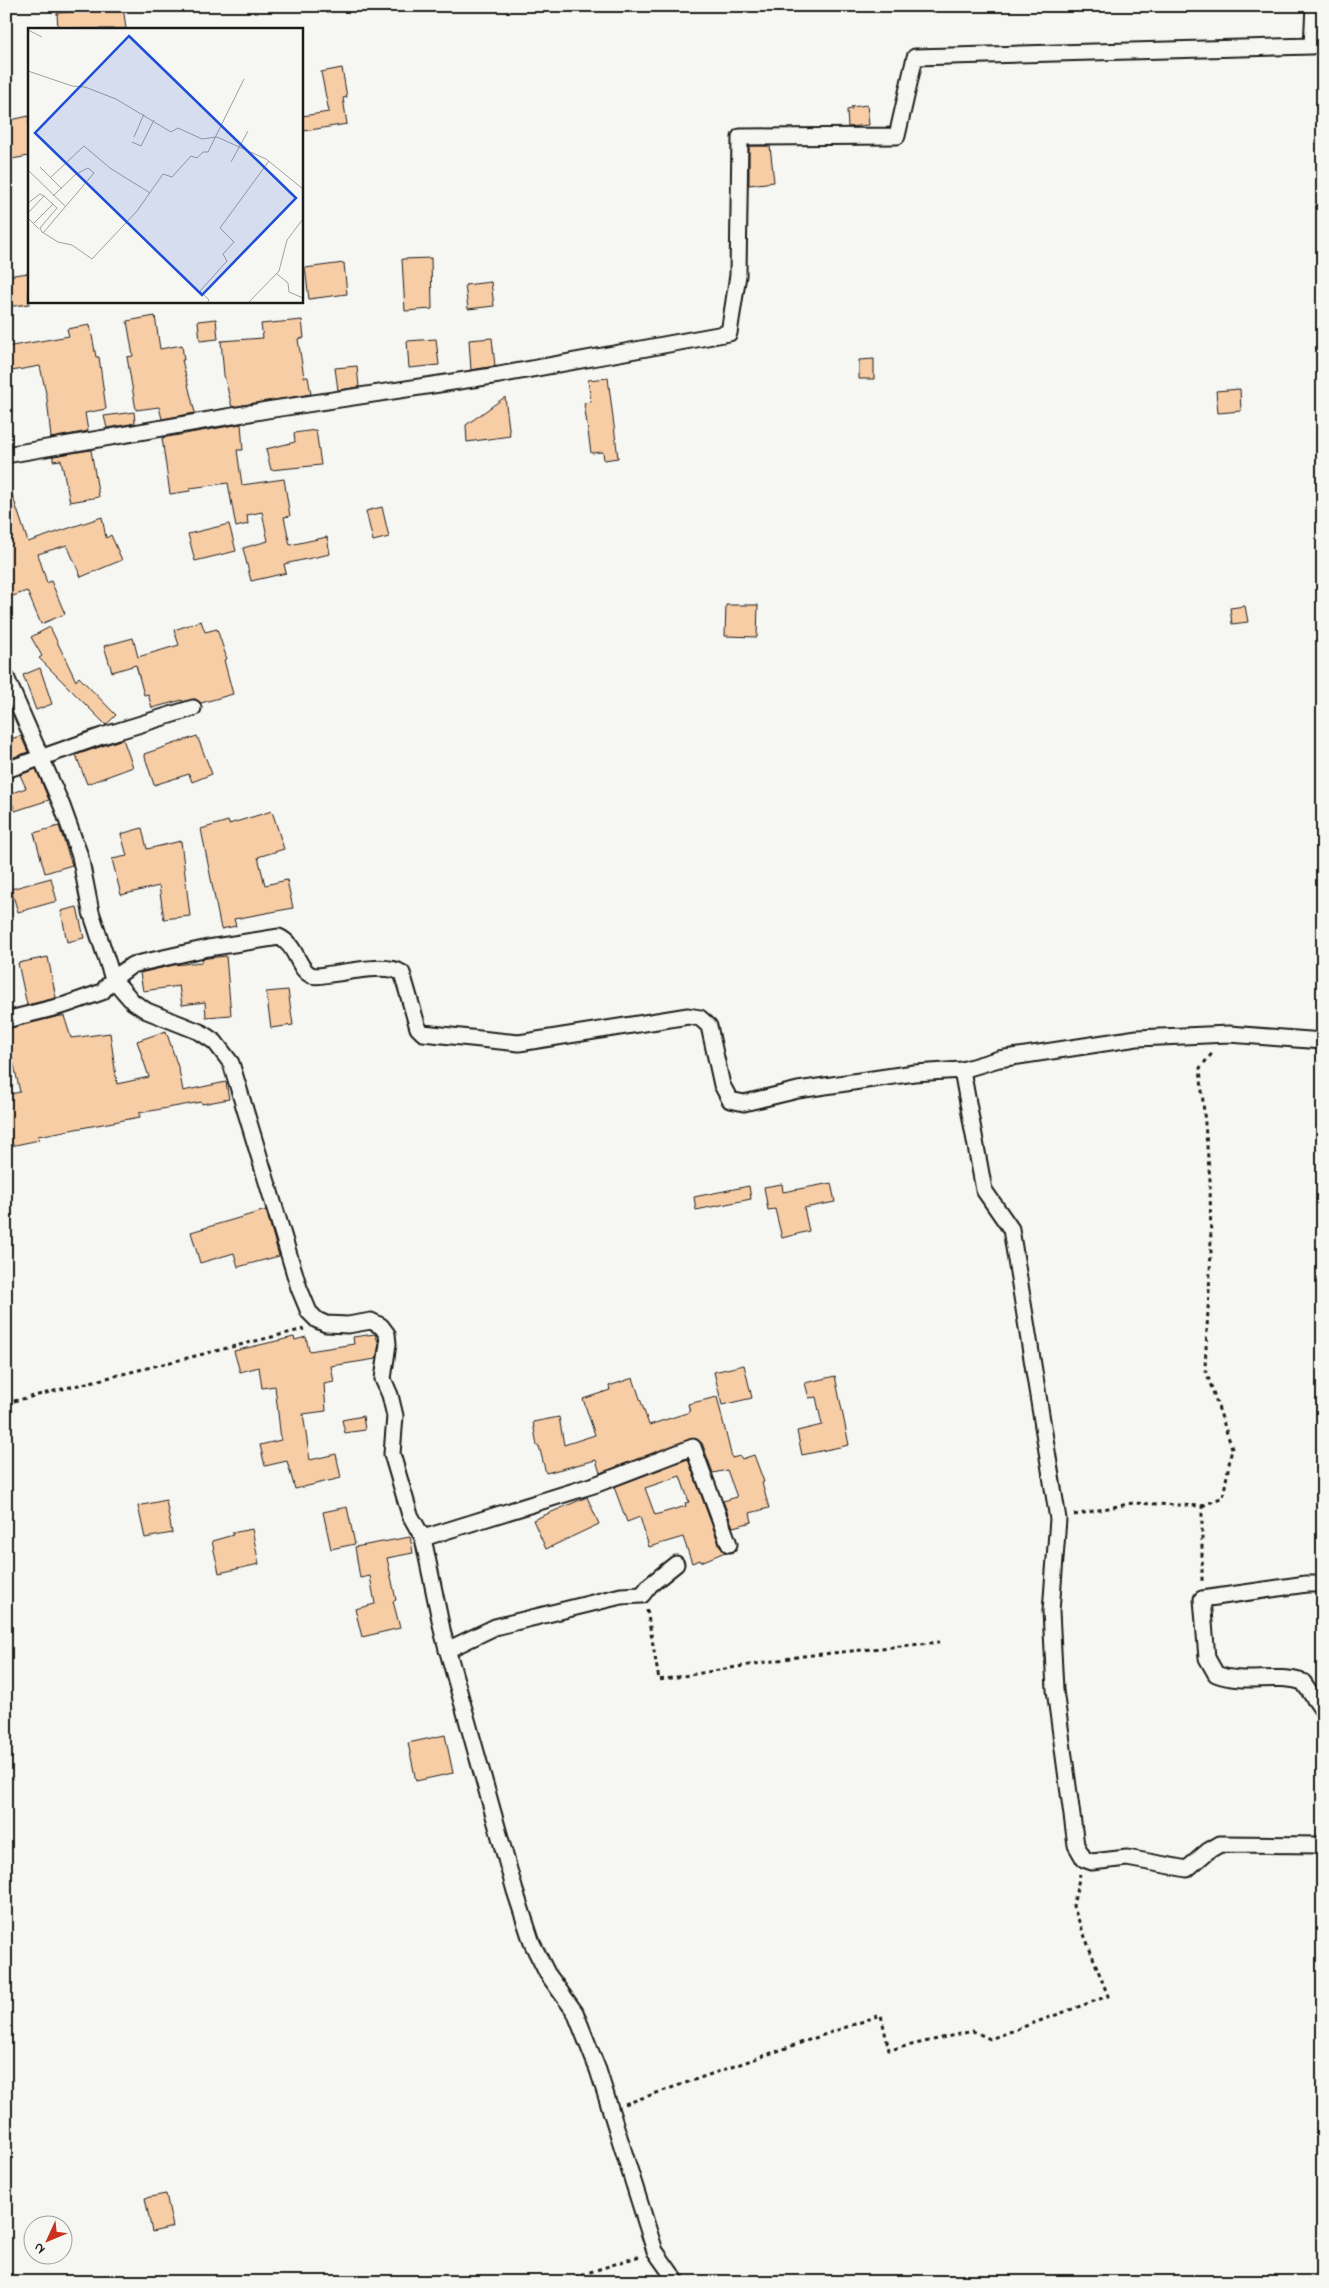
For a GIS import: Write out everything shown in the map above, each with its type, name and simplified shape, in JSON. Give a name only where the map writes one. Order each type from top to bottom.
[{"type":"street","points":[[6,455],[267,410],[500,375],[729,334],[738,275],[740,137],[897,136],[915,58],[1312,46],[1314,6]]},
{"type":"street","points":[[6,677],[62,806],[80,856],[90,912],[113,979],[134,1002],[147,1011],[200,1032],[215,1042],[231,1063],[299,1288],[309,1312],[317,1320],[326,1324],[348,1325],[371,1321],[381,1326],[387,1334],[388,1344],[383,1379],[390,1395],[395,1416],[392,1454],[410,1515],[422,1538],[447,1650],[532,1944],[547,1973],[575,2012],[598,2070],[655,2251],[677,2282]]},
{"type":"street","points":[[6,770],[102,736],[192,708]]},
{"type":"street","points":[[6,1020],[65,1005],[102,992],[113,979],[132,965],[208,948],[279,937],[286,940],[292,947],[304,968],[310,974],[319,976],[367,969],[397,970],[402,973],[418,1028],[423,1033],[519,1043],[688,1016],[700,1018],[709,1026],[722,1086],[730,1100],[744,1103],[798,1090],[914,1073],[962,1070],[999,1059],[1136,1038],[1229,1034],[1323,1041]]},
{"type":"street","points":[[962,1070],[984,1190],[1011,1229],[1058,1519],[1050,1611],[1055,1690],[1076,1845],[1084,1859],[1092,1862],[1127,1858],[1188,1869],[1213,1846],[1220,1844],[1323,1845]]},
{"type":"street","points":[[422,1538],[597,1484],[693,1447],[730,1544]]},
{"type":"street","points":[[447,1650],[496,1627],[621,1596],[642,1596],[650,1584],[676,1564]]},
{"type":"street","points":[[1323,1584],[1306,1584],[1202,1599],[1207,1658],[1216,1674],[1228,1679],[1255,1678],[1303,1682],[1323,1711]]},
{"type":"path","points":[[1058,1519],[1133,1503],[1202,1506],[1223,1497],[1232,1448],[1205,1368],[1211,1252],[1210,1180],[1200,1068],[1229,1034]]},
{"type":"path","points":[[6,1403],[301,1331],[317,1320]]},
{"type":"path","points":[[1202,1506],[1202,1599]]},
{"type":"path","points":[[642,1596],[649,1615],[659,1680],[804,1656],[940,1642]]},
{"type":"path","points":[[611,2109],[881,2015],[889,2050],[973,2031],[990,2039],[1108,1996],[1073,1906],[1084,1859]]},
{"type":"path","points":[[559,2282],[655,2251]]},
{"type":"building","points":[[90,6],[123,6],[126,28],[58,28],[57,13],[91,11]]},
{"type":"building","points":[[342,68],[347,97],[343,98],[347,124],[304,131],[302,116],[329,112],[321,72]]},
{"type":"building","points":[[867,105],[869,125],[848,127],[847,110],[852,109],[851,107]]},
{"type":"building","points":[[28,116],[28,156],[6,160],[6,121]]},
{"type":"building","points":[[749,146],[770,146],[774,182],[749,185]]},
{"type":"building","points":[[431,258],[432,309],[405,311],[402,259]]},
{"type":"building","points":[[344,263],[347,294],[309,299],[305,268]]},
{"type":"building","points":[[28,273],[29,304],[6,307],[6,276]]},
{"type":"building","points":[[491,282],[494,306],[468,309],[465,285]]},
{"type":"building","points":[[155,316],[160,349],[182,345],[184,360],[182,360],[195,413],[162,419],[159,407],[136,410],[127,357],[133,356],[127,321]]},
{"type":"building","points":[[216,319],[218,339],[200,341],[198,321]]},
{"type":"building","points":[[302,320],[304,338],[298,339],[304,377],[308,377],[311,394],[232,407],[224,375],[221,341],[263,338],[261,324]]},
{"type":"building","points":[[90,325],[96,357],[99,357],[106,409],[85,413],[88,431],[51,438],[47,398],[40,366],[6,372],[6,347],[69,336],[67,329]]},
{"type":"building","points":[[492,338],[495,366],[471,370],[469,340]]},
{"type":"building","points":[[436,339],[439,365],[409,368],[407,341]]},
{"type":"building","points":[[874,359],[874,379],[859,379],[859,360]]},
{"type":"building","points":[[357,366],[359,387],[338,390],[335,368]]},
{"type":"building","points":[[608,378],[618,458],[604,460],[603,452],[591,453],[584,403],[591,402],[588,380]]},
{"type":"building","points":[[1240,389],[1241,411],[1218,413],[1216,391]]},
{"type":"building","points":[[505,397],[510,436],[467,442],[466,425]]},
{"type":"building","points":[[134,412],[135,423],[107,428],[104,416]]},
{"type":"building","points":[[241,424],[243,450],[237,450],[242,485],[284,479],[290,516],[284,517],[290,545],[327,537],[330,554],[284,564],[286,573],[251,581],[243,548],[268,541],[262,512],[247,515],[248,524],[236,527],[228,483],[190,488],[190,491],[170,494],[162,438]]},
{"type":"building","points":[[316,430],[321,465],[271,470],[266,449],[295,442],[294,433]]},
{"type":"building","points":[[91,450],[99,497],[70,502],[61,460],[53,461],[53,456]]},
{"type":"building","points":[[6,485],[9,485],[28,542],[102,517],[106,538],[111,535],[122,560],[81,577],[67,545],[38,554],[47,583],[51,581],[65,614],[41,624],[27,591],[10,597],[6,588]]},
{"type":"building","points":[[382,507],[389,537],[373,541],[366,511]]},
{"type":"building","points":[[229,524],[236,551],[195,561],[188,534]]},
{"type":"building","points":[[726,605],[758,605],[757,637],[725,636]]},
{"type":"building","points":[[1245,606],[1248,622],[1232,624],[1230,608]]},
{"type":"building","points":[[201,621],[205,632],[217,629],[227,659],[224,660],[233,694],[201,703],[195,699],[182,702],[182,700],[152,708],[148,694],[144,695],[136,665],[112,672],[104,646],[133,638],[138,657],[179,645],[174,630]]},
{"type":"building","points":[[50,627],[76,681],[79,677],[116,715],[106,725],[39,658],[42,656],[31,637]]},
{"type":"building","points":[[40,668],[52,704],[36,710],[23,675]]},
{"type":"building","points":[[21,736],[28,752],[6,760],[6,740]]},
{"type":"building","points":[[197,736],[212,774],[192,782],[189,774],[154,785],[144,754]]},
{"type":"building","points":[[123,739],[133,767],[87,784],[76,755]]},
{"type":"building","points":[[36,769],[49,800],[15,811],[9,794],[26,788],[20,775]]},
{"type":"building","points":[[272,811],[284,849],[258,857],[265,885],[287,880],[293,908],[234,919],[236,926],[221,929],[201,829],[228,821],[229,824]]},
{"type":"building","points":[[59,826],[72,865],[45,873],[34,833]]},
{"type":"building","points":[[142,828],[147,849],[181,841],[190,916],[164,919],[159,886],[121,895],[112,859],[127,856],[121,834]]},
{"type":"building","points":[[51,878],[57,901],[18,912],[11,889]]},
{"type":"building","points":[[77,907],[84,938],[67,942],[61,911]]},
{"type":"building","points":[[226,956],[231,1015],[206,1017],[205,1002],[182,1005],[179,986],[143,991],[140,973],[174,965],[202,962],[202,959]]},
{"type":"building","points":[[48,957],[56,998],[27,1005],[18,963]]},
{"type":"building","points":[[288,990],[293,1025],[271,1028],[266,992]]},
{"type":"building","points":[[64,1016],[71,1038],[110,1033],[117,1084],[149,1077],[137,1041],[166,1031],[179,1070],[183,1091],[226,1082],[229,1099],[139,1113],[140,1117],[38,1136],[39,1140],[6,1147],[6,1095],[20,1092],[6,1029]]},
{"type":"building","points":[[831,1183],[835,1202],[804,1208],[809,1231],[782,1238],[775,1209],[768,1210],[764,1187],[782,1184],[783,1192]]},
{"type":"building","points":[[749,1186],[751,1199],[696,1210],[694,1197]]},
{"type":"building","points":[[266,1210],[279,1256],[238,1267],[234,1253],[200,1263],[191,1232]]},
{"type":"building","points":[[375,1334],[379,1344],[376,1359],[331,1366],[334,1382],[324,1384],[326,1411],[303,1414],[310,1460],[336,1454],[341,1478],[295,1489],[287,1461],[265,1466],[260,1445],[281,1440],[275,1386],[262,1388],[259,1367],[240,1372],[234,1351],[294,1337],[295,1340],[306,1337],[309,1351],[354,1344],[353,1337]]},
{"type":"building","points":[[744,1365],[752,1398],[722,1405],[714,1372]]},
{"type":"building","points":[[835,1376],[849,1445],[802,1455],[797,1431],[822,1425],[816,1397],[809,1398],[805,1383]]},
{"type":"building","points":[[633,1378],[649,1425],[690,1412],[688,1404],[717,1397],[732,1458],[740,1456],[742,1459],[754,1455],[764,1482],[762,1483],[769,1508],[750,1513],[752,1522],[733,1527],[723,1501],[737,1497],[727,1470],[713,1473],[702,1443],[694,1438],[600,1473],[596,1460],[546,1473],[539,1446],[537,1446],[533,1422],[559,1417],[564,1445],[595,1435],[583,1399],[610,1390],[609,1386]]},
{"type":"building","points":[[363,1416],[365,1430],[345,1433],[342,1420]]},
{"type":"building","points":[[688,1459],[720,1547],[725,1552],[701,1562],[700,1560],[692,1563],[683,1537],[649,1547],[640,1517],[627,1522],[614,1487]],"holes":[[[680,1476],[689,1502],[685,1503],[686,1506],[655,1515],[645,1488]]]},
{"type":"building","points":[[587,1497],[599,1524],[546,1549],[533,1520]]},
{"type":"building","points":[[166,1500],[172,1533],[145,1538],[138,1506]]},
{"type":"building","points":[[347,1507],[355,1544],[331,1549],[323,1512]]},
{"type":"building","points":[[252,1529],[259,1564],[219,1573],[212,1541],[233,1535],[232,1533]]},
{"type":"building","points":[[410,1537],[413,1553],[387,1558],[396,1600],[393,1601],[400,1628],[362,1637],[355,1609],[375,1604],[370,1576],[360,1578],[355,1547]]},
{"type":"building","points":[[445,1735],[453,1773],[416,1781],[408,1743]]},
{"type":"building","points":[[166,2194],[173,2227],[152,2232],[145,2198]]}]
